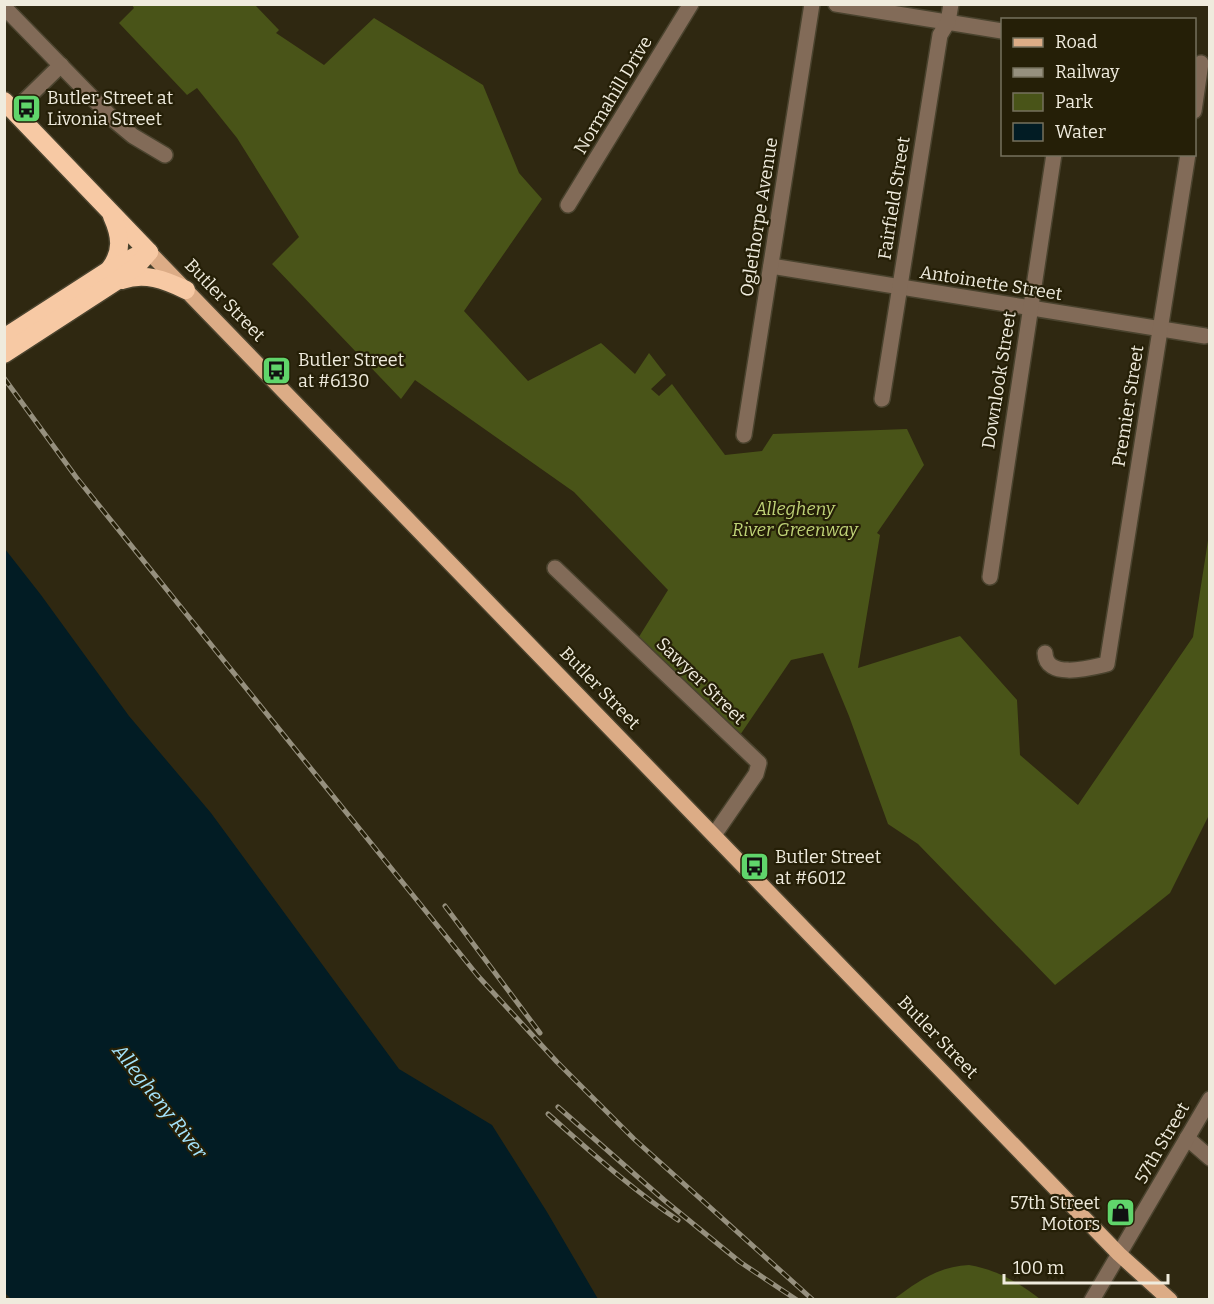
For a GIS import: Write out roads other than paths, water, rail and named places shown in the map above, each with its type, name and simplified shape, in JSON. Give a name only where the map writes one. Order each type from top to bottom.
[{"type":"highway","name":"Butler Street","points":[[9,106],[149,252]]},
{"type":"highway","points":[[111,212],[118,232],[122,269]]},
{"type":"highway","points":[[4,338],[149,252]]},
{"type":"highway","points":[[122,269],[161,279],[186,291]]},
{"type":"highway","points":[[4,354],[122,269]]},
{"type":"main road","name":"Butler Street","points":[[149,252],[1119,1254],[1170,1299]]},
{"type":"street","name":"Normahill Drive","points":[[568,205],[691,4]]},
{"type":"street","name":"Oglethorpe Avenue","points":[[744,435],[812,4]]},
{"type":"street","points":[[836,4],[1001,31]]},
{"type":"street","name":"Fairfield Street","points":[[882,399],[940,35],[948,22],[951,4]]},
{"type":"street","points":[[4,7],[124,129],[165,155]]},
{"type":"street","points":[[1196,99],[1202,63]]},
{"type":"street","points":[[9,106],[61,65]]},
{"type":"street","name":"Downlook Street","points":[[990,576],[1054,156]]},
{"type":"street","name":"Premier Street","points":[[1045,653],[1049,665],[1060,669],[1089,668],[1107,664],[1188,156]]},
{"type":"street","name":"Antoinette Street","points":[[771,266],[1161,329],[1208,339]]},
{"type":"street","name":"Sawyer Street","points":[[555,568],[759,763],[756,774],[714,835]]},
{"type":"street","name":"57th Street","points":[[1092,1299],[1209,1099]]},
{"type":"street","points":[[1187,1138],[1209,1158]]},
{"type":"water","name":"Allegheny River","points":[[5,549],[129,716],[211,813],[399,1069],[492,1125],[598,1299],[11,1299],[4,1292]]},
{"type":"railway","points":[[4,378],[76,477],[478,976],[557,1062],[634,1139],[813,1300]]},
{"type":"railway","points":[[445,906],[540,1033]]},
{"type":"railway","points":[[558,1107],[664,1200],[740,1262],[797,1300]]},
{"type":"railway","points":[[548,1114],[627,1183],[678,1220]]},
{"type":"place","name":"Butler Street at Livonia Street","points":[[26,108]]},
{"type":"place","name":"Butler Street at #6130","points":[[277,370]]},
{"type":"place","name":"Butler Street at #6012","points":[[754,867]]},
{"type":"place","name":"57th Street Motors","points":[[1121,1213]]},
{"type":"park label","name":"Allegheny River Greenway","points":[[795,519]]}]
